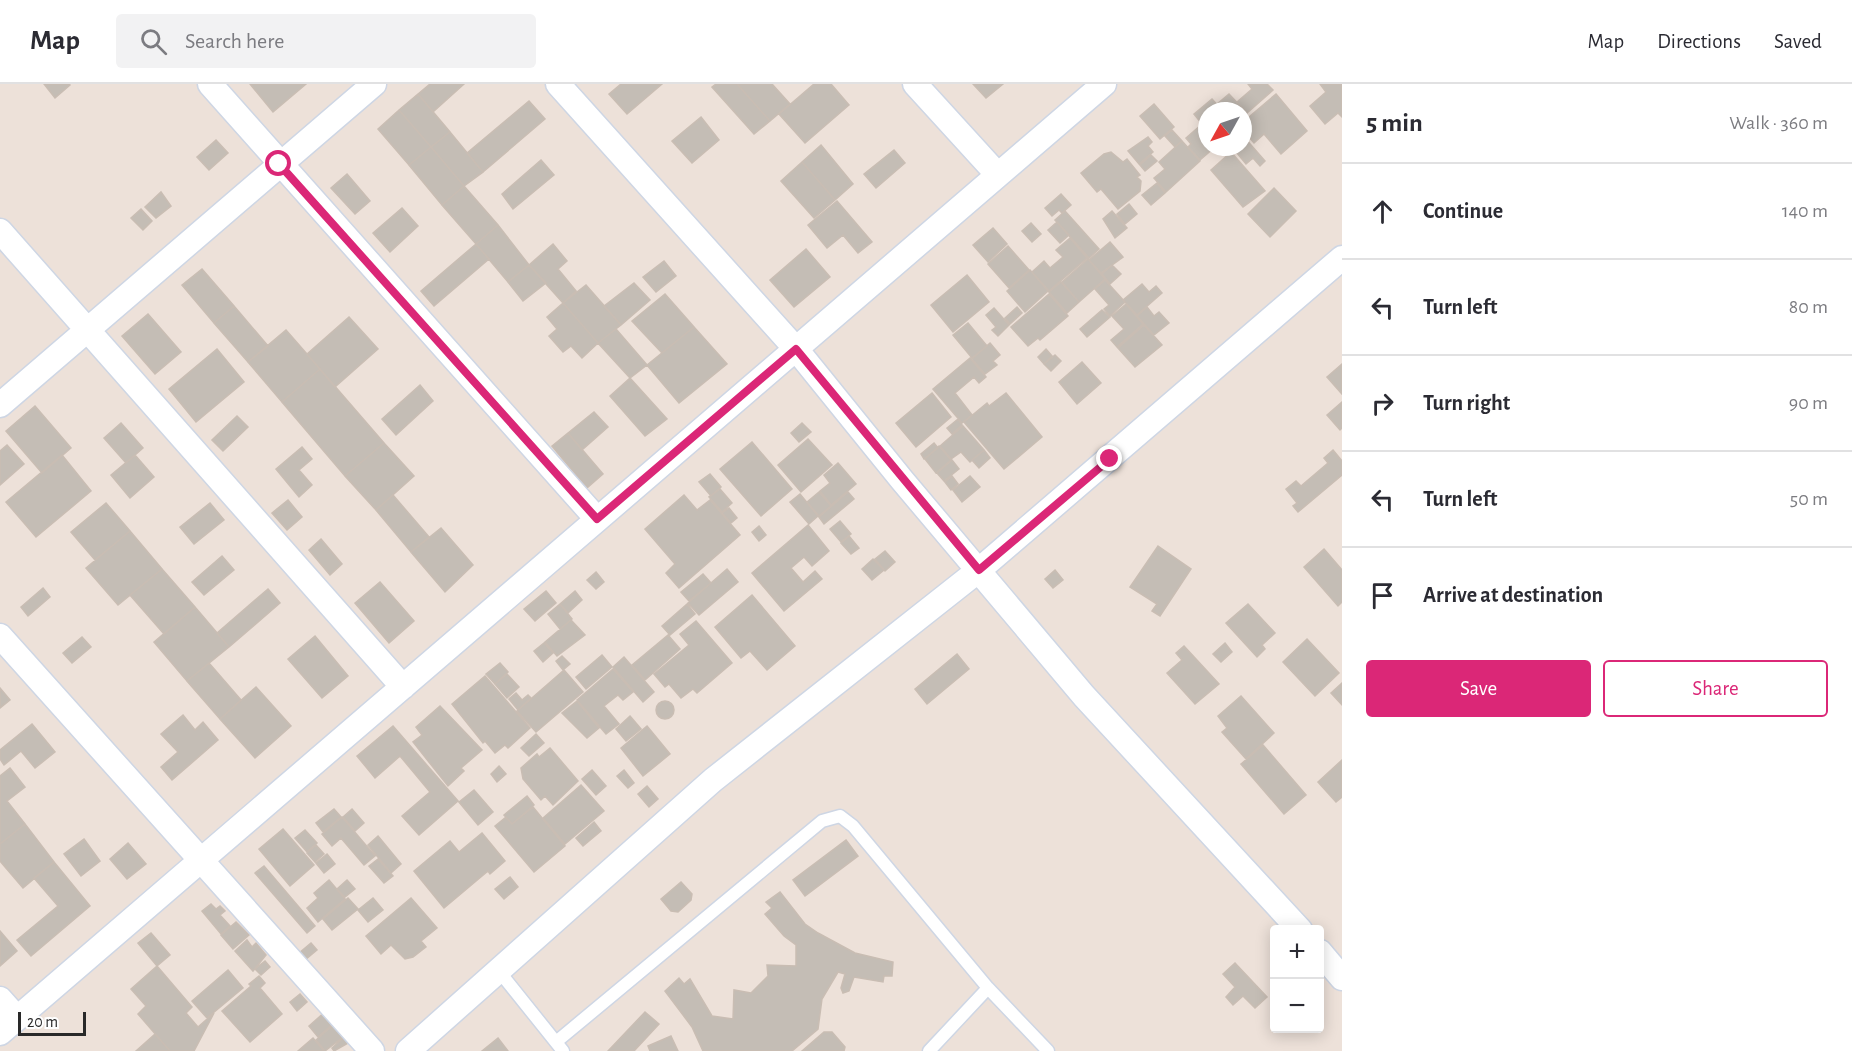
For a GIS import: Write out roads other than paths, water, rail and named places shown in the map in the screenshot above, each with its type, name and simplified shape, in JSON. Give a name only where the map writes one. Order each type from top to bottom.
[{"type":"street","points":[[210,84],[597,519]]},
{"type":"street","points":[[0,405],[374,84]]},
{"type":"street","points":[[558,84],[796,349],[1084,696],[1295,925]]},
{"type":"street","points":[[915,84],[998,175]]},
{"type":"street","points":[[0,999],[9,1025],[1104,84]]},
{"type":"street","points":[[0,231],[403,687]]},
{"type":"street","points":[[408,1051],[712,780],[979,570],[1342,258]]},
{"type":"street","points":[[0,636],[372,1051]]},
{"type":"street","points":[[1324,957],[1342,978]]},
{"type":"lane","points":[[498,970],[560,1047],[822,821],[840,816],[853,826],[988,988],[1048,1051]]},
{"type":"lane","points":[[929,1051],[988,988]]}]
